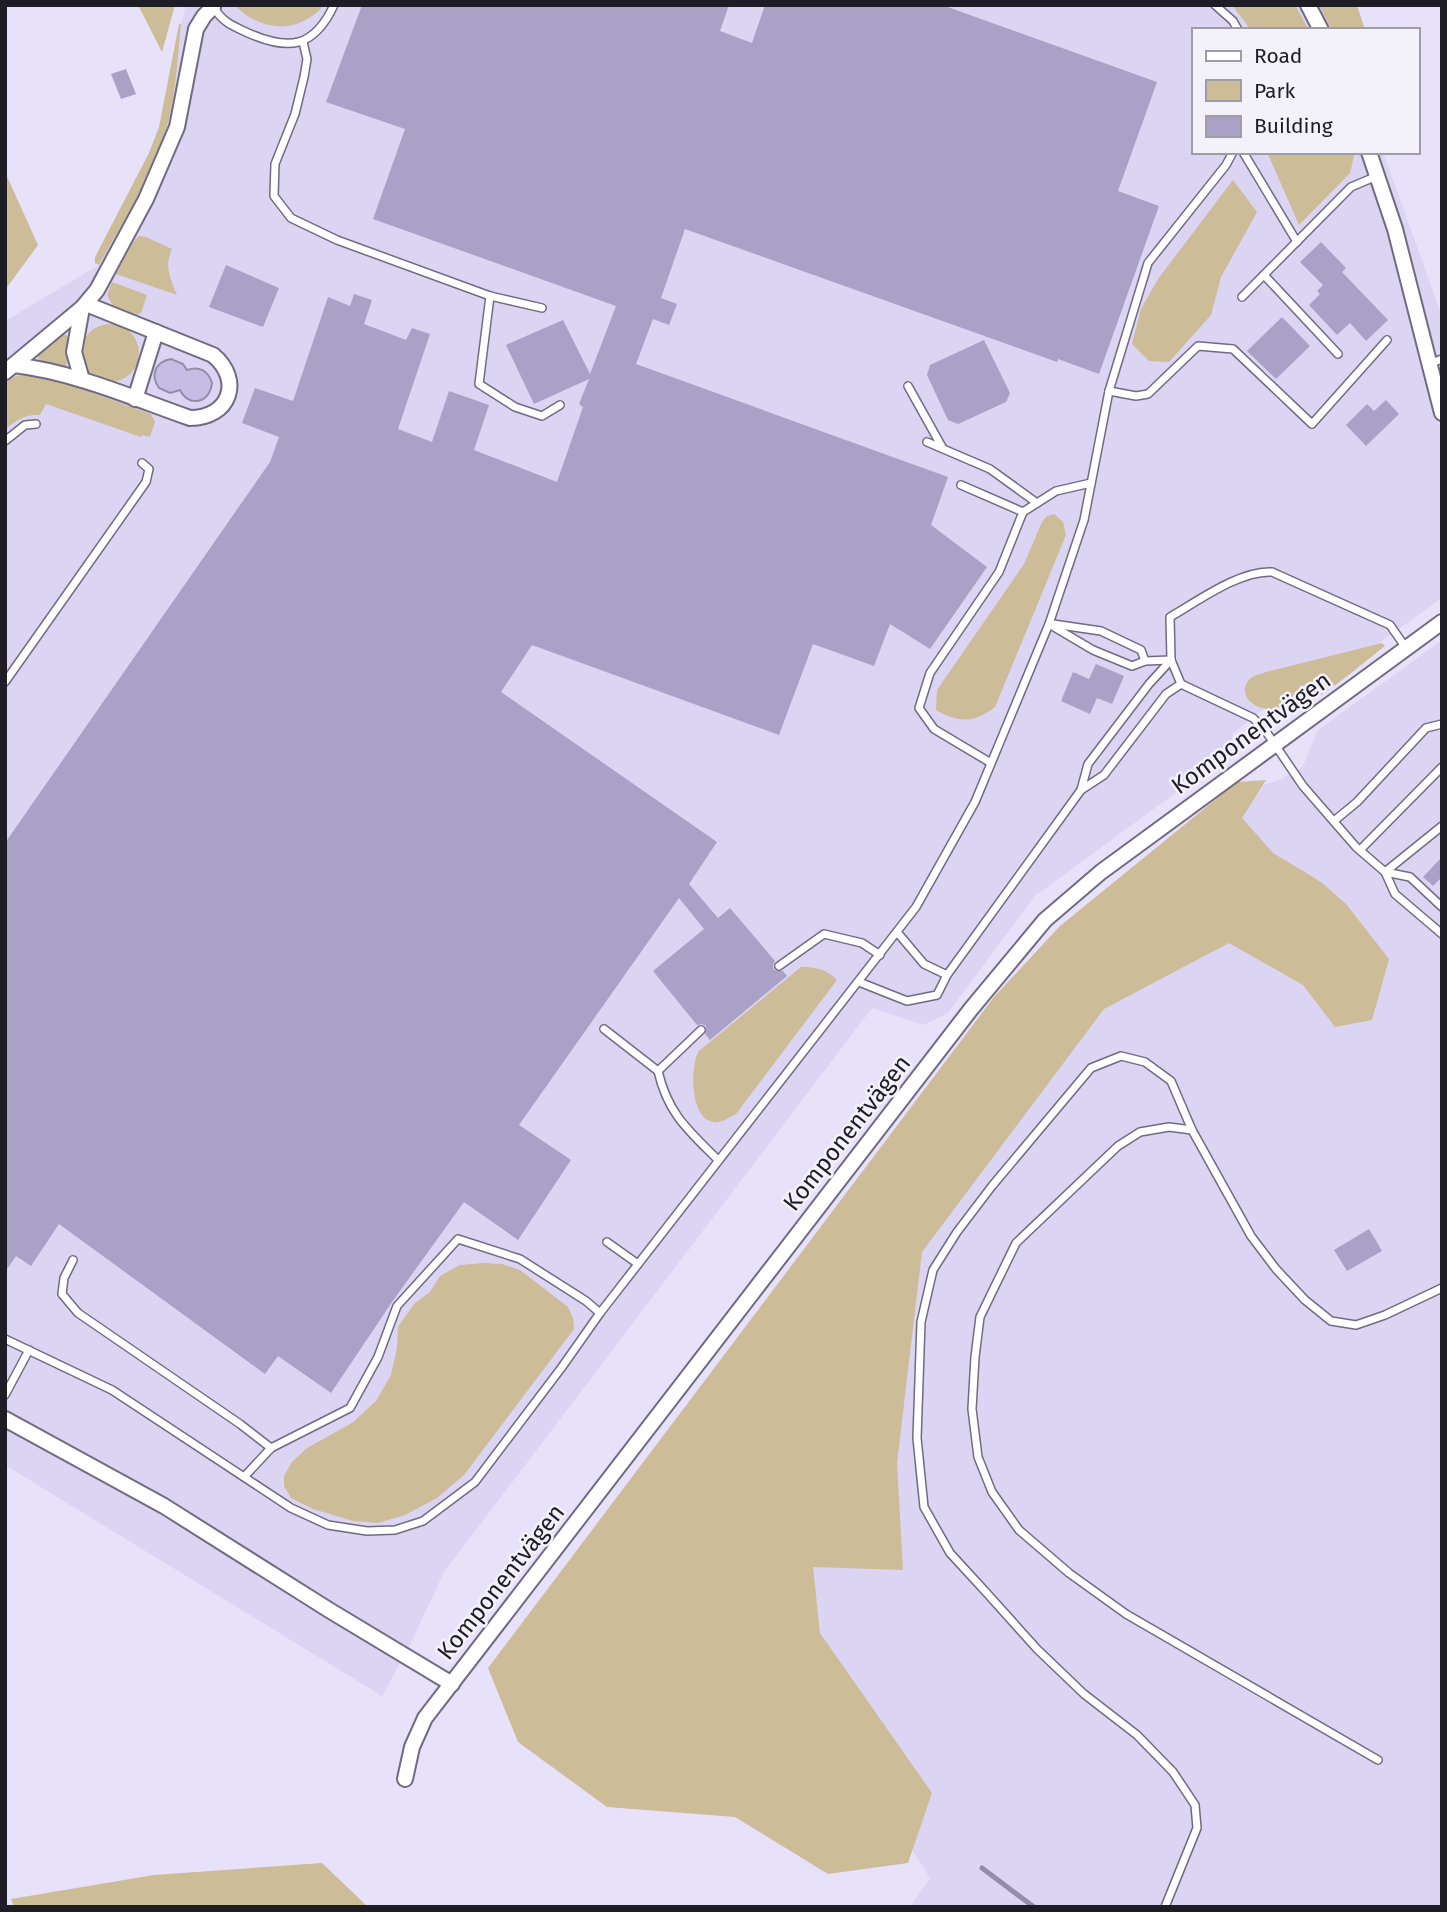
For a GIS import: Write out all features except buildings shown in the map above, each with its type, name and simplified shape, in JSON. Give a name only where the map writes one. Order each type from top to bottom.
[{"type":"street","points":[[1308,5],[1320,28]]},
{"type":"street","points":[[9,368],[84,306],[97,290],[165,158],[177,127],[196,29],[213,6]]},
{"type":"street","points":[[1370,154],[1435,362],[1442,414]]},
{"type":"street","points":[[9,368],[38,368],[82,380],[190,418],[203,418],[216,413],[225,402],[230,388],[223,363],[213,355],[84,306]]},
{"type":"street","points":[[82,380],[74,352],[84,306]]},
{"type":"street","points":[[135,399],[156,332]]},
{"type":"street","name":"Komponentvägen","points":[[405,1779],[412,1747],[425,1718],[971,1009],[1045,920],[1101,872],[1442,622]]},
{"type":"street","points":[[5,1419],[164,1506],[452,1684]]},
{"type":"lane","points":[[213,6],[224,22],[267,41],[282,44],[303,42],[325,25],[334,5]]},
{"type":"lane","points":[[1215,5],[1233,20],[1237,28]]},
{"type":"lane","points":[[303,42],[307,59],[304,77],[295,114],[275,164],[274,196],[291,218],[337,240],[490,296],[542,308]]},
{"type":"lane","points":[[5,1339],[113,1390],[291,1508],[328,1525],[367,1531],[395,1530],[423,1521],[475,1482],[600,1312],[916,906],[962,825],[1049,624],[1084,520],[1109,391],[1148,263],[1232,154]]},
{"type":"lane","points":[[1244,154],[1297,242]]},
{"type":"lane","points":[[1242,297],[1352,187],[1377,176]]},
{"type":"lane","points":[[1264,275],[1338,354]]},
{"type":"lane","points":[[490,296],[479,384],[515,407],[542,416],[560,405]]},
{"type":"lane","points":[[1109,391],[1136,396],[1147,394],[1198,346],[1233,348],[1312,424],[1387,340]]},
{"type":"lane","points":[[908,386],[942,448]]},
{"type":"lane","points":[[5,441],[25,425],[36,424]]},
{"type":"lane","points":[[927,442],[990,469],[1037,503]]},
{"type":"lane","points":[[5,682],[146,482],[149,469],[142,463]]},
{"type":"lane","points":[[991,763],[933,729],[919,708],[930,673],[999,572],[1023,512],[1056,491],[1091,483]]},
{"type":"lane","points":[[961,485],[1023,512]]},
{"type":"lane","points":[[1406,648],[1390,625],[1272,572],[1259,571],[1243,576],[1170,617],[1171,660],[1181,684],[1253,718],[1286,764],[1334,821],[1360,850],[1385,872],[1395,894],[1442,934]]},
{"type":"lane","points":[[1049,624],[1101,631],[1141,650],[1145,661]]},
{"type":"lane","points":[[1049,624],[1093,650],[1132,666],[1145,661],[1171,660]]},
{"type":"lane","points":[[859,982],[907,1002],[937,995],[947,975],[1081,790],[1088,764],[1149,684],[1171,660]]},
{"type":"lane","points":[[1081,790],[1104,775],[1166,694],[1181,684]]},
{"type":"lane","points":[[1334,821],[1357,803],[1426,728],[1442,724]]},
{"type":"lane","points":[[1360,850],[1442,767]]},
{"type":"lane","points":[[1385,872],[1442,826]]},
{"type":"lane","points":[[1385,872],[1410,877],[1442,907]]},
{"type":"lane","points":[[897,932],[924,964],[947,975]]},
{"type":"lane","points":[[779,966],[824,934],[863,943],[880,955]]},
{"type":"lane","points":[[604,1030],[658,1071],[663,1096],[684,1127],[718,1160]]},
{"type":"lane","points":[[658,1071],[701,1030]]},
{"type":"lane","points":[[1165,1907],[1197,1828],[1195,1805],[1173,1772],[1137,1735],[1084,1694],[1037,1649],[950,1553],[924,1507],[917,1438],[921,1322],[933,1270],[957,1232],[992,1186],[1091,1069],[1121,1056],[1145,1062],[1171,1081],[1192,1130],[1251,1236],[1298,1292],[1331,1321],[1356,1325],[1442,1289]]},
{"type":"lane","points":[[1192,1130],[1169,1127],[1140,1132],[1118,1146],[1016,1243],[980,1317],[972,1409],[978,1457],[992,1492],[1019,1530],[1069,1573],[1126,1614],[1378,1760]]},
{"type":"lane","points":[[244,1477],[271,1448],[349,1408],[378,1357],[397,1306],[457,1239],[520,1259],[600,1312]]},
{"type":"lane","points":[[607,1242],[638,1264]]},
{"type":"lane","points":[[73,1260],[64,1278],[62,1294],[78,1313],[271,1448]]},
{"type":"lane","points":[[5,1395],[29,1350]]},
{"type":"shaded area","points":[[186,5],[1331,5],[1339,28],[1192,28],[1192,154],[1384,154],[1442,316],[1442,598],[1292,705],[1269,705],[1233,733],[1230,753],[1035,896],[948,1013],[923,1025],[872,1008],[444,1572],[409,1647],[382,1696],[5,1465],[5,321],[99,265],[155,159],[171,109],[181,24]]},
{"type":"shaded area","points":[[171,359],[183,364],[187,370],[199,369],[208,375],[212,383],[203,399],[194,401],[184,396],[180,390],[170,393],[159,388],[155,378],[156,370],[161,363]]},
{"type":"shaded area","points":[[1442,640],[1442,1907],[910,1907],[930,1878],[824,1711],[807,1558],[810,1395],[1248,790],[1282,779],[1303,766],[1318,730]]},
{"type":"green space","points":[[138,5],[175,5],[162,52]]},
{"type":"green space","points":[[235,5],[324,5],[303,21],[280,26],[256,21]]},
{"type":"green space","points":[[1232,5],[1295,5],[1308,28],[1249,28]]},
{"type":"green space","points":[[1319,5],[1357,5],[1364,28],[1331,28]]},
{"type":"green space","points":[[179,24],[176,77],[166,130],[151,170],[99,265],[95,263],[95,257],[149,153],[159,127]]},
{"type":"green space","points":[[1268,154],[1355,154],[1350,173],[1299,225]]},
{"type":"green space","points":[[5,172],[38,245],[5,290]]},
{"type":"green space","points":[[1233,180],[1257,212],[1221,277],[1211,315],[1169,362],[1149,361],[1132,344],[1141,309],[1158,279]]},
{"type":"green space","points":[[139,236],[172,249],[168,267],[177,295],[116,274]]},
{"type":"green space","points":[[112,282],[147,295],[141,313],[134,316],[114,308],[107,295]]},
{"type":"green space","points":[[104,324],[116,324],[131,332],[139,347],[139,359],[131,374],[116,382],[104,382],[89,374],[81,359],[81,347],[89,332]]},
{"type":"green space","points":[[63,335],[69,339],[66,368],[39,361],[38,355]]},
{"type":"green space","points":[[31,374],[59,381],[151,414],[155,422],[150,437],[141,437],[46,404],[40,415],[21,418],[5,429],[5,382],[16,376]]},
{"type":"green space","points":[[1054,514],[1063,522],[1066,535],[995,707],[980,716],[966,719],[952,717],[936,710],[937,690],[1024,564],[1042,522],[1047,516]]},
{"type":"green space","points":[[1382,643],[1385,646],[1352,672],[1302,705],[1285,710],[1271,710],[1251,703],[1247,698],[1245,686],[1254,676]]},
{"type":"green space","points":[[1266,780],[1242,818],[1273,853],[1321,882],[1346,904],[1389,959],[1372,1020],[1335,1027],[1303,985],[1229,943],[1104,1009],[922,1252],[897,1463],[903,1570],[813,1567],[820,1633],[932,1793],[908,1863],[828,1874],[735,1817],[607,1807],[518,1742],[488,1668],[994,997],[1060,926],[1237,782]]},
{"type":"green space","points":[[801,967],[820,969],[837,980],[736,1114],[720,1122],[710,1121],[703,1116],[695,1099],[693,1078],[699,1051]]},
{"type":"green space","points":[[502,1264],[520,1270],[568,1307],[574,1329],[464,1475],[437,1498],[405,1515],[378,1523],[353,1521],[313,1509],[291,1498],[284,1486],[284,1476],[292,1462],[307,1448],[352,1423],[376,1401],[391,1375],[398,1327],[414,1304],[430,1292],[440,1276],[460,1265]]},
{"type":"green space","points":[[322,1863],[368,1907],[14,1907],[11,1899],[154,1875]]},
{"type":"waterway","points":[[982,1868],[1034,1907]]}]
